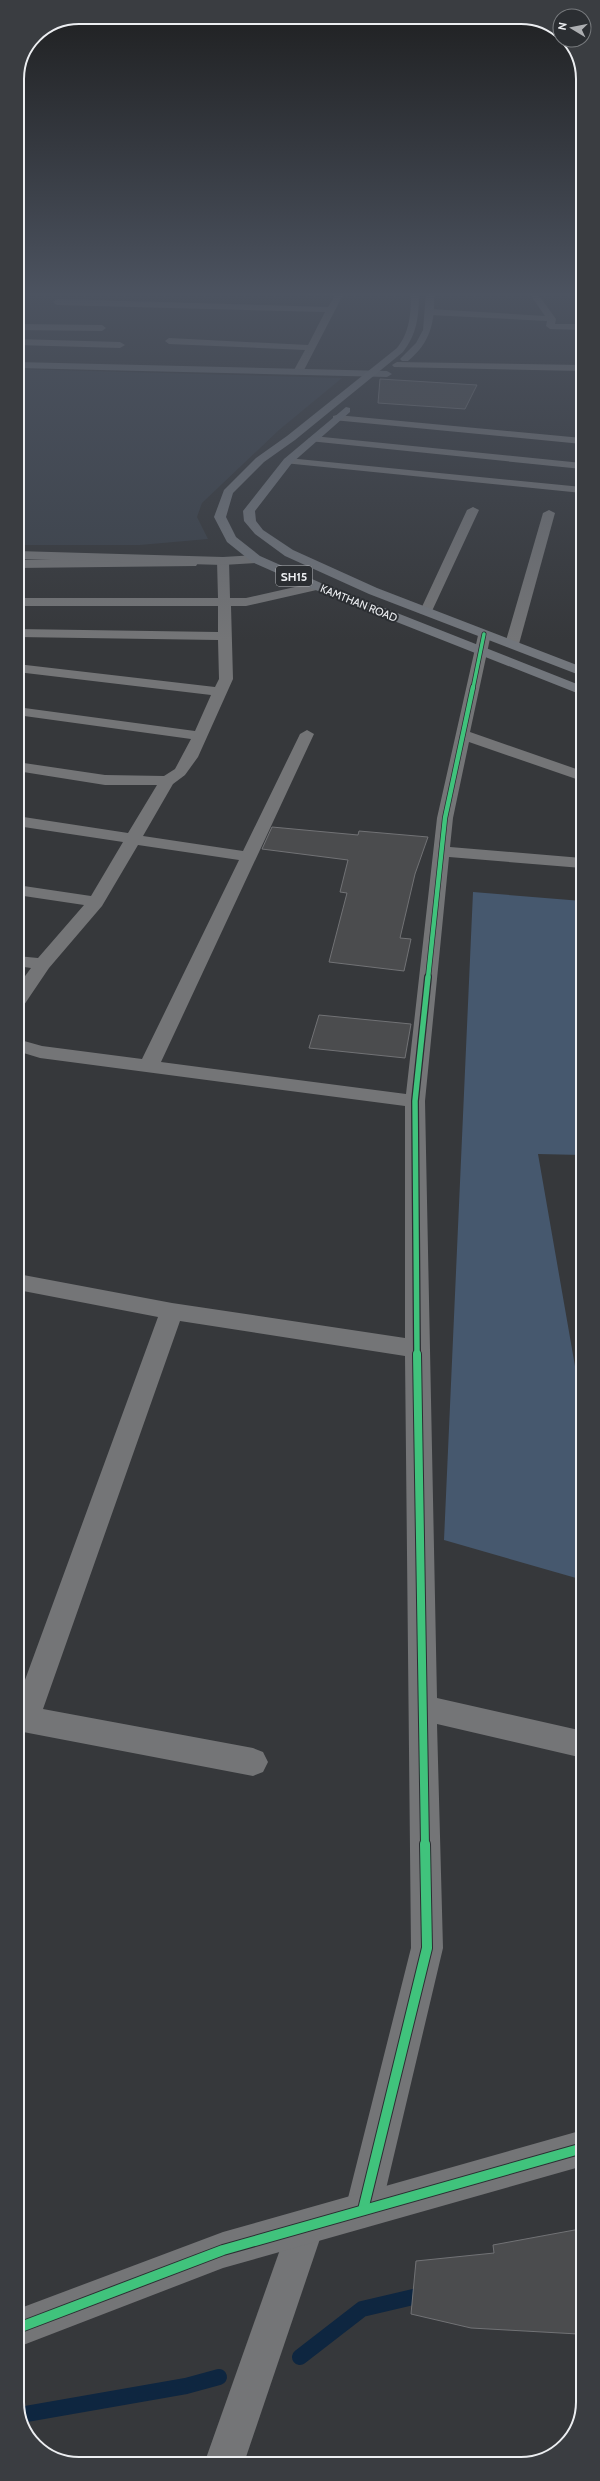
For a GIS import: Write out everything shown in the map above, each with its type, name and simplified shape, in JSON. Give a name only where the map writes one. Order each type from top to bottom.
[{"type":"main road","name":"KAMTHAN ROAD","points":[[327,409],[291,438],[260,460],[228,492],[220,517],[231,539],[256,559],[317,586],[483,643],[512,644],[576,670]]},
{"type":"main road","name":"KAMTHAN ROAD","points":[[348,409],[288,461],[249,511],[250,521],[259,532],[289,553],[373,591],[426,612],[483,643],[576,688]]},
{"type":"main road","points":[[231,539],[259,532]]},
{"type":"street","points":[[337,418],[576,440]]},
{"type":"street","points":[[313,439],[576,465]]},
{"type":"street","points":[[288,461],[576,489]]},
{"type":"street","points":[[426,612],[473,510]]},
{"type":"street","points":[[512,644],[549,513]]},
{"type":"street","points":[[24,555],[223,562]]},
{"type":"street","points":[[24,564],[223,562],[256,559]]},
{"type":"street","points":[[24,992],[43,964],[96,902],[167,781],[180,772],[201,736],[226,679],[223,562]]},
{"type":"street","points":[[24,602],[246,602],[317,586]]},
{"type":"street","points":[[24,633],[224,636]]},
{"type":"street","points":[[363,2210],[427,1948],[417,1349],[415,1101],[445,818],[483,643]]},
{"type":"street","points":[[24,668],[220,692]]},
{"type":"street","points":[[24,712],[201,736]]},
{"type":"street","points":[[150,1066],[307,734]]},
{"type":"street","points":[[464,735],[576,774]]},
{"type":"street","points":[[24,767],[105,780],[167,781]]},
{"type":"street","points":[[24,822],[248,857]]},
{"type":"street","points":[[441,851],[576,862]]},
{"type":"street","points":[[24,891],[96,902]]},
{"type":"street","points":[[24,962],[43,964]]},
{"type":"street","points":[[24,1047],[40,1052],[415,1101]]},
{"type":"street","points":[[24,1283],[172,1311],[417,1349]]},
{"type":"street","points":[[24,1714],[172,1311]]},
{"type":"street","points":[[423,1708],[576,1743]]},
{"type":"street","points":[[24,1719],[253,1762]]},
{"type":"street","points":[[24,2326],[223,2250],[576,2150]]},
{"type":"street","points":[[226,2457],[306,2227]]},
{"type":"shaded area","points":[[24,409],[305,409],[279,430],[202,503],[197,517],[208,539],[140,545],[24,545]]},
{"type":"shaded area","points":[[473,892],[576,901],[576,1155],[538,1154],[576,1372],[576,1578],[444,1540]]},
{"type":"building","points":[[272,827],[358,835],[359,831],[428,837],[415,874],[400,938],[411,939],[404,971],[329,962],[347,893],[340,892],[348,860],[262,849]]},
{"type":"building","points":[[319,1015],[411,1024],[405,1058],[309,1048]]},
{"type":"building","points":[[576,2230],[576,2334],[471,2328],[411,2314],[416,2261],[494,2253],[493,2245]]},
{"type":"waterway","points":[[300,2357],[362,2309],[426,2294]]},
{"type":"waterway","points":[[25,2414],[186,2386],[219,2377]]},
{"type":"cycle path","points":[[363,2210],[427,1948],[418,1476],[415,1101],[445,818],[484,634]]},
{"type":"cycle path","points":[[24,2326],[223,2250],[576,2150]]}]
